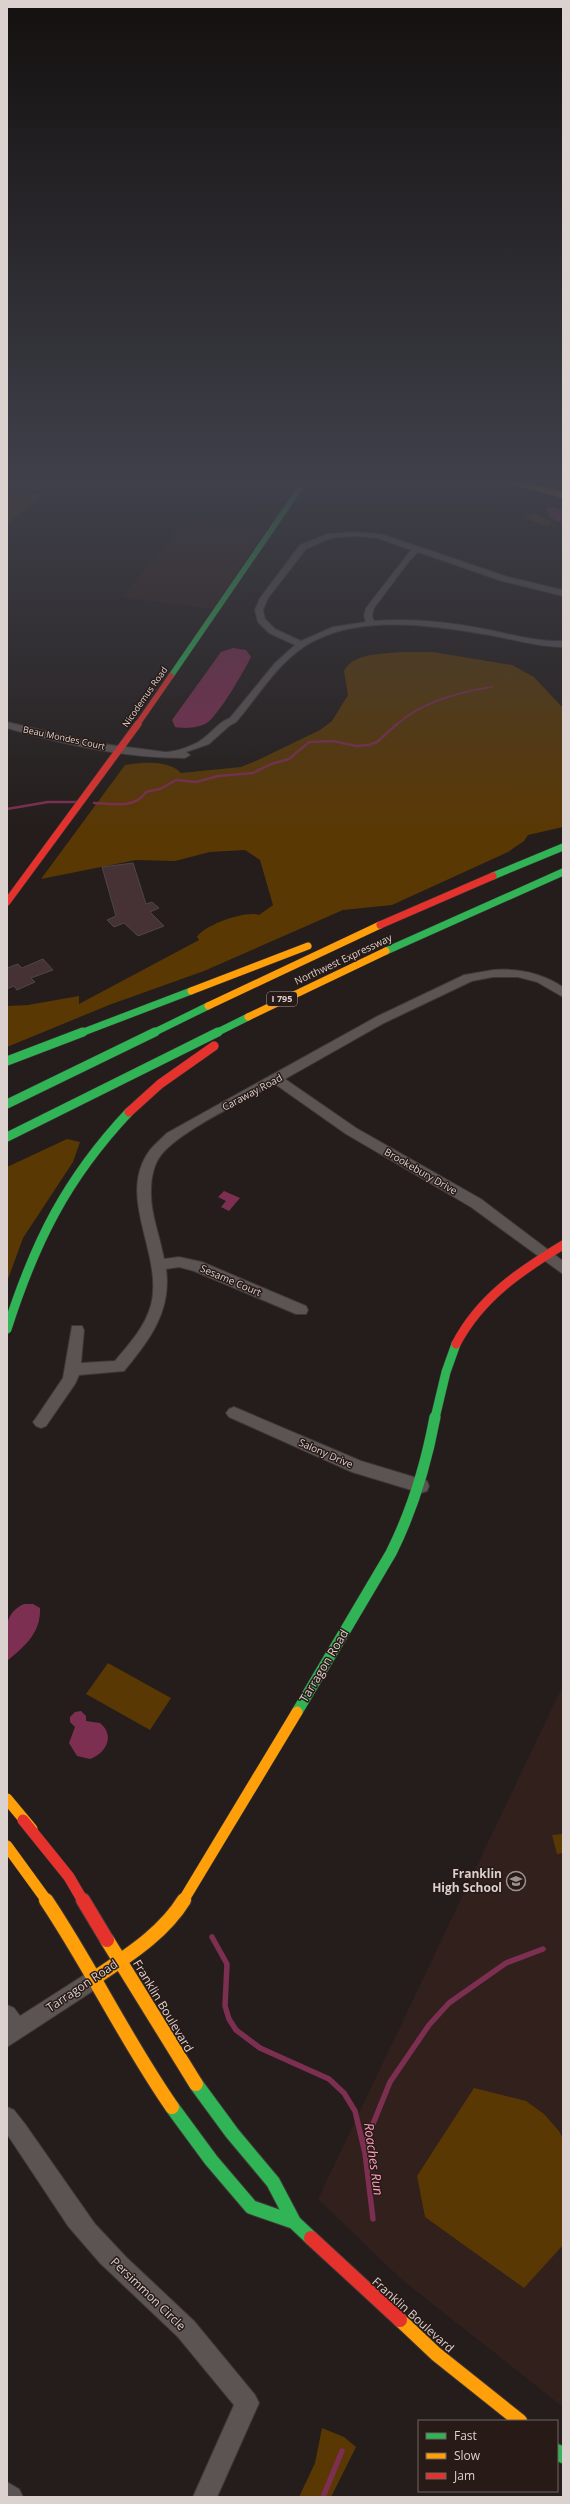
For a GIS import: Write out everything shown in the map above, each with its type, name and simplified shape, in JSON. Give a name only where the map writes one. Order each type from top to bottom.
[{"type":"main road","name":"Nicodemus Road","points":[[7,902],[121,749],[226,595]]},
{"type":"main road","name":"Northwest Expressway","points":[[7,1104],[182,1018],[477,881],[563,846]]},
{"type":"main road","name":"Northwest Expressway","points":[[7,1137],[203,1038],[390,949],[563,872]]},
{"type":"main road","points":[[331,937],[477,881]]},
{"type":"main road","points":[[7,1061],[316,942]]},
{"type":"main road","points":[[7,1329],[21,1282],[53,1209],[70,1182],[115,1125],[148,1093],[204,1051],[390,949]]},
{"type":"main road","name":"Tarragon Road","points":[[95,1978],[162,1929],[198,1881],[391,1553],[411,1514],[421,1486],[444,1376],[457,1342],[484,1305],[499,1290],[545,1255],[563,1245]]},
{"type":"main road","points":[[7,1799],[32,1829]]},
{"type":"main road","name":"Franklin Boulevard","points":[[7,1806],[32,1829],[69,1877],[190,2075],[232,2133],[273,2182],[294,2222],[436,2354],[519,2420]]},
{"type":"main road","name":"Franklin Boulevard","points":[[7,1846],[43,1892],[95,1978],[127,2037],[164,2096],[211,2160],[251,2208],[294,2222]]},
{"type":"street","points":[[266,595],[259,610],[262,620],[272,631],[301,645],[333,631],[371,624],[405,623],[488,632],[540,644],[563,644]]},
{"type":"street","points":[[371,624],[368,616],[370,608],[380,595]]},
{"type":"street","name":"Beau Mondes Court","points":[[7,725],[43,735],[149,754],[194,753],[210,746],[225,736],[235,723],[233,720],[282,661],[301,645]]},
{"type":"street","name":"Caraway Road","points":[[73,1369],[119,1366],[149,1327],[156,1310],[160,1294],[158,1265],[144,1188],[145,1172],[151,1157],[160,1146],[172,1136],[380,1020],[476,976],[508,972],[530,976],[544,980],[563,993]]},
{"type":"street","name":"Brookebury Drive","points":[[276,1079],[351,1131],[476,1203],[563,1269]]},
{"type":"street","name":"Sesame Court","points":[[158,1265],[179,1262],[197,1266],[301,1310]]},
{"type":"street","points":[[41,1422],[60,1396],[73,1369],[77,1330]]},
{"type":"street","name":"Salony Drive","points":[[234,1413],[358,1467],[421,1486]]},
{"type":"street","name":"Tarragon Road","points":[[11,2028],[95,1978]]},
{"type":"street","name":"Persimmon Circle","points":[[7,2117],[86,2232],[109,2258],[178,2320],[247,2403],[205,2497]]},
{"type":"street","points":[[7,2494],[11,2497]]},
{"type":"shaded area","points":[[124,595],[222,595],[212,609],[122,597]]},
{"type":"shaded area","points":[[233,648],[246,650],[251,657],[219,710],[208,722],[201,726],[188,728],[175,727],[172,720],[221,652]]},
{"type":"shaded area","points":[[403,652],[433,652],[512,665],[534,677],[563,708],[563,827],[528,835],[524,841],[508,852],[392,905],[343,910],[204,971],[109,1005],[7,1047],[7,1006],[28,1005],[79,996],[79,1004],[199,940],[197,937],[201,932],[216,923],[245,915],[259,915],[273,905],[260,860],[245,850],[210,852],[175,861],[136,860],[41,879],[125,765],[139,763],[162,764],[170,766],[181,773],[241,767],[320,730],[332,721],[348,695],[344,671],[355,660],[370,655]]},
{"type":"shaded area","points":[[67,1139],[80,1142],[73,1162],[23,1238],[7,1282],[7,1167]]},
{"type":"shaded area","points":[[224,1191],[240,1198],[229,1211],[221,1207],[226,1201],[218,1197]]},
{"type":"shaded area","points":[[24,1604],[33,1604],[40,1608],[38,1625],[35,1632],[26,1644],[7,1661],[6,1628],[8,1621],[11,1614]]},
{"type":"shaded area","points":[[108,1663],[171,1698],[150,1730],[86,1694]]},
{"type":"shaded area","name":"Franklin High School","points":[[563,1685],[563,2407],[401,2279],[318,2199]]},
{"type":"shaded area","points":[[81,1711],[86,1716],[86,1721],[100,1723],[105,1728],[108,1738],[105,1748],[101,1753],[90,1759],[77,1756],[69,1743],[75,1727],[70,1722],[70,1717],[75,1712]]},
{"type":"shaded area","points":[[563,1834],[563,1853],[557,1854],[552,1835]]},
{"type":"shaded area","points":[[474,2088],[526,2101],[544,2114],[559,2131],[563,2139],[563,2245],[524,2288],[425,2217],[417,2176]]},
{"type":"shaded area","points":[[322,2428],[344,2437],[356,2447],[331,2497],[299,2497],[315,2463]]},
{"type":"building","points":[[133,863],[146,904],[152,902],[159,908],[150,912],[164,926],[138,936],[124,923],[114,927],[107,920],[116,916],[102,867]]},
{"type":"building","points":[[43,959],[53,970],[31,978],[35,982],[17,990],[14,986],[7,989],[7,968],[18,964],[22,968]]},
{"type":"waterway","points":[[396,725],[417,710],[441,699],[492,687]]},
{"type":"waterway","points":[[94,803],[129,803],[136,801],[146,792],[160,789],[176,780],[196,782],[218,776],[253,773],[271,764],[289,759],[309,742],[333,741],[356,746],[369,745],[377,742],[397,724]]},
{"type":"waterway","points":[[7,809],[48,802],[77,802]]},
{"type":"waterway","name":"Roaches Run","points":[[212,1937],[227,1964],[225,2006],[229,2019],[236,2030],[260,2048],[329,2079],[344,2093],[355,2111],[365,2153],[373,2219]]},
{"type":"waterway","points":[[364,2146],[390,2082],[429,2025],[449,2003],[506,1963],[543,1949]]},
{"type":"waterway","name":"Roaches Run","points":[[323,2497],[342,2451]]},
{"type":"traffic: fast","points":[[171,676],[227,595]]},
{"type":"traffic: fast","points":[[493,876],[563,847]]},
{"type":"traffic: fast","points":[[386,951],[563,872]]},
{"type":"traffic: fast","points":[[7,1061],[191,991]]},
{"type":"traffic: fast","points":[[7,1104],[208,1006]]},
{"type":"traffic: fast","points":[[7,1137],[248,1017]]},
{"type":"traffic: fast","points":[[7,1329],[28,1268],[40,1239],[54,1212],[69,1186],[87,1161],[106,1136],[129,1112]]},
{"type":"traffic: fast","points":[[297,1712],[391,1553],[407,1520],[423,1474],[442,1387],[450,1358],[456,1344]]},
{"type":"traffic: fast","points":[[196,2084],[232,2133],[273,2182],[294,2222],[311,2238]]},
{"type":"traffic: fast","points":[[172,2107],[211,2160],[251,2207],[294,2222]]},
{"type":"traffic: fast","points":[[558,2452],[563,2456]]},
{"type":"traffic: slow","points":[[208,1006],[380,925]]},
{"type":"traffic: slow","points":[[191,991],[308,946]]},
{"type":"traffic: slow","points":[[248,1017],[386,951]]},
{"type":"traffic: slow","points":[[95,1978],[147,1942],[177,1911],[297,1712]]},
{"type":"traffic: slow","points":[[7,1799],[32,1829]]},
{"type":"traffic: slow","points":[[7,1846],[31,1878],[63,1926],[141,2059],[172,2107]]},
{"type":"traffic: slow","points":[[107,1940],[196,2084]]},
{"type":"traffic: slow","points":[[400,2320],[436,2354],[519,2420]]},
{"type":"traffic: jam","points":[[7,902],[121,749],[171,676]]},
{"type":"traffic: jam","points":[[380,925],[493,876]]},
{"type":"traffic: jam","points":[[129,1112],[160,1084],[214,1046]]},
{"type":"traffic: jam","points":[[456,1344],[475,1313],[488,1299],[516,1275],[563,1245]]},
{"type":"traffic: jam","points":[[23,1820],[69,1877],[107,1940]]},
{"type":"traffic: jam","points":[[311,2238],[400,2320]]},
{"type":"place","name":"Franklin High School","points":[[516,1881]]}]
